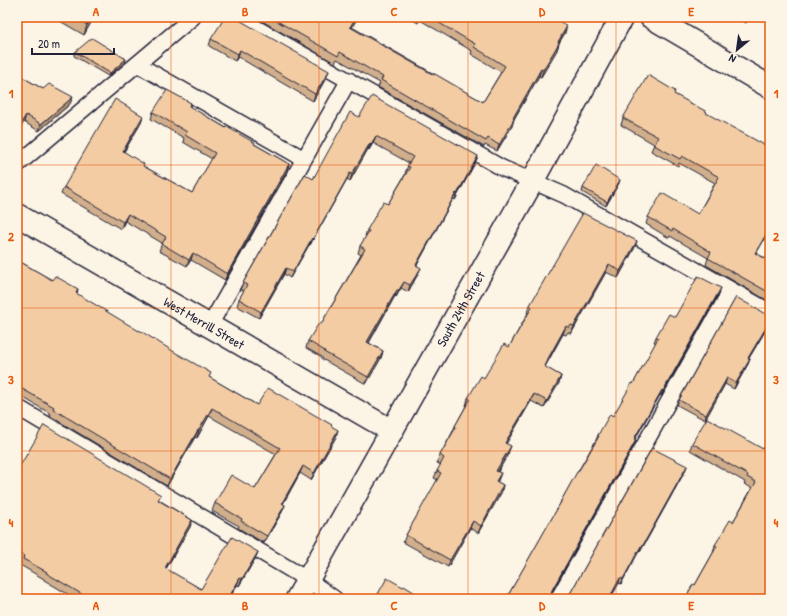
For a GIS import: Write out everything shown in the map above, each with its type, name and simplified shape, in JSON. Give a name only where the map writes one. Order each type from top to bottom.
[{"type":"street","name":"South 24th Street","points":[[297,599],[532,182],[622,17]]},
{"type":"street","points":[[651,17],[770,87]]},
{"type":"street","name":"West Merrill Street","points":[[17,215],[392,431]]},
{"type":"lane","points":[[17,165],[193,17]]},
{"type":"lane","points":[[237,17],[502,168],[564,195],[770,312]]},
{"type":"lane","points":[[137,64],[304,159]]},
{"type":"lane","points":[[210,325],[349,80]]},
{"type":"lane","points":[[558,599],[731,290]]},
{"type":"lane","points":[[17,407],[308,580],[335,599]]},
{"type":"building","points":[[73,17],[92,17],[87,25]]},
{"type":"building","points":[[225,17],[234,17],[329,71],[315,94],[240,50],[238,54],[211,39]]},
{"type":"building","points":[[270,17],[356,17],[350,27],[483,102],[505,66],[474,47],[475,44],[429,17],[552,17],[567,26],[558,42],[559,43],[543,70],[541,69],[499,145],[488,138],[486,141],[381,80],[383,77],[340,52],[338,56]]},
{"type":"building","points":[[92,38],[126,59],[110,73],[75,52]]},
{"type":"building","points":[[17,74],[43,89],[49,84],[73,97],[41,124],[26,115],[17,130]]},
{"type":"building","points":[[648,75],[675,91],[674,94],[770,148],[770,228],[755,253],[770,261],[770,293],[708,258],[711,252],[673,229],[672,231],[648,217],[662,193],[698,214],[719,177],[682,156],[680,159],[654,145],[658,137],[623,118]]},
{"type":"building","points":[[167,90],[191,103],[189,106],[289,164],[227,274],[193,253],[189,260],[162,244],[166,237],[128,214],[123,222],[64,187],[115,99],[143,116],[123,151],[144,164],[143,166],[192,193],[215,153],[185,135],[187,132],[153,112]]},
{"type":"building","points":[[372,96],[478,156],[416,265],[421,268],[410,285],[404,282],[399,290],[397,290],[367,342],[383,351],[368,377],[324,352],[325,351],[308,341],[319,323],[321,324],[365,249],[360,246],[369,231],[367,230],[383,202],[388,204],[410,167],[407,166],[413,157],[376,136],[371,144],[370,143],[352,174],[350,173],[293,272],[286,268],[261,312],[239,299],[247,285],[243,283],[305,174],[313,179],[350,112],[359,117]]},
{"type":"building","points":[[596,165],[620,180],[607,202],[583,188]]},
{"type":"building","points":[[583,213],[637,241],[620,271],[609,264],[574,326],[571,325],[569,328],[566,326],[544,366],[561,376],[547,401],[534,394],[505,443],[511,446],[496,471],[501,473],[496,481],[503,485],[481,526],[473,521],[450,560],[406,535],[441,473],[437,471],[444,458],[440,455],[470,399],[468,398],[481,376],[484,378],[504,344],[509,347],[532,307],[530,305]]},
{"type":"building","points":[[17,260],[52,280],[55,276],[78,289],[76,293],[211,373],[209,377],[257,405],[268,388],[332,425],[331,426],[338,430],[314,473],[303,466],[282,503],[285,505],[267,536],[241,521],[242,519],[215,503],[231,475],[255,489],[280,448],[212,408],[170,479],[53,409],[54,407],[17,386]]},
{"type":"building","points":[[698,276],[721,288],[634,439],[636,440],[552,590],[551,594],[553,599],[506,599],[610,414],[613,416],[632,383],[633,384],[669,314],[675,317]]},
{"type":"building","points":[[736,297],[767,315],[770,315],[770,321],[748,358],[750,359],[736,383],[727,378],[706,415],[679,400]]},
{"type":"building","points":[[707,418],[763,449],[764,447],[767,450],[770,445],[770,593],[767,599],[685,599],[693,584],[695,585],[717,546],[715,545],[730,520],[733,522],[756,482],[747,477],[748,475],[692,443]]},
{"type":"building","points":[[44,425],[161,495],[158,500],[192,520],[165,568],[201,589],[232,537],[258,552],[228,599],[90,599],[23,559],[24,556],[17,552],[17,471]]},
{"type":"building","points":[[652,448],[687,466],[642,547],[641,546],[623,579],[620,578],[609,599],[567,599]]},
{"type":"building","points":[[387,578],[403,587],[404,586],[425,599],[375,599]]}]
